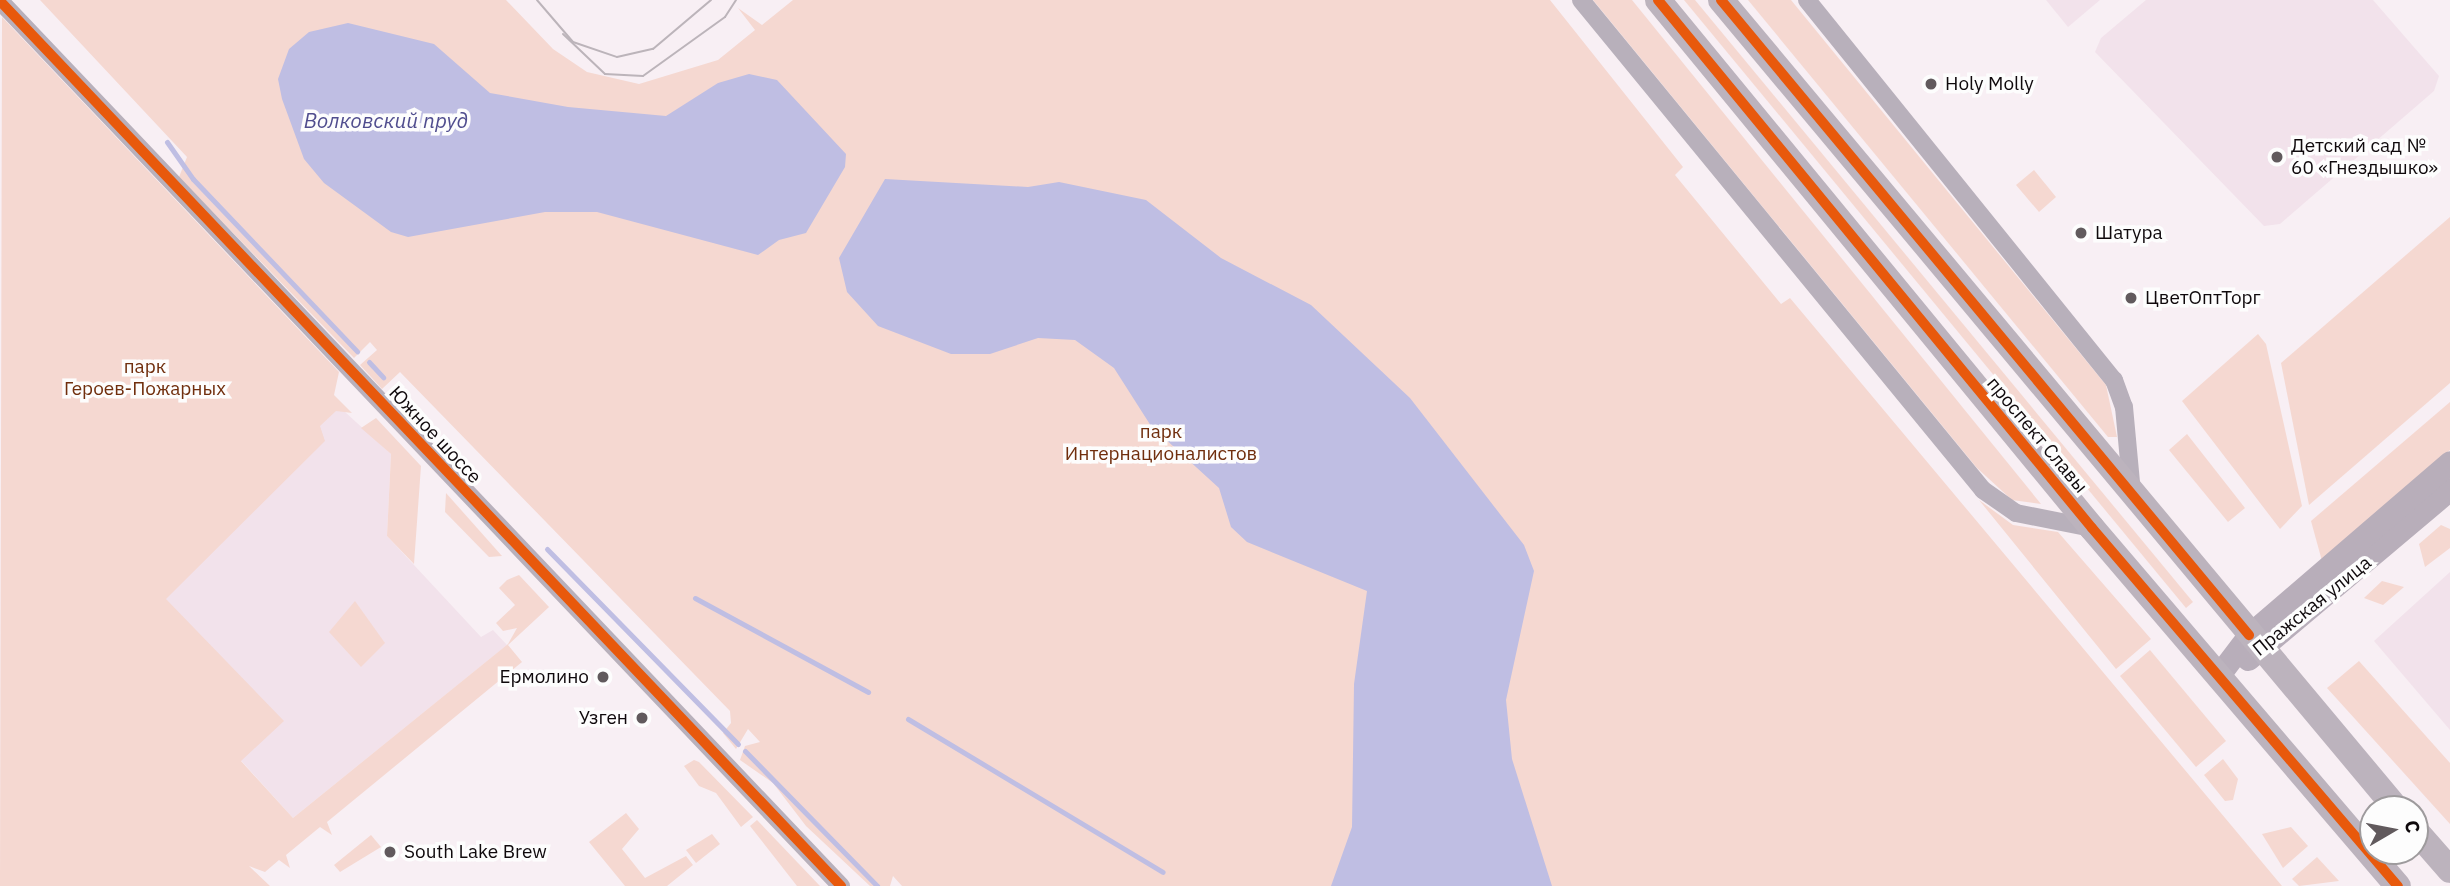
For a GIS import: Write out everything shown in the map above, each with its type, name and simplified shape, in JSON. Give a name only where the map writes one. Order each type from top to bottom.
[{"type":"main road","name":"проспект Славы","points":[[1658,0],[2092,528],[2398,886]]},
{"type":"main road","name":"проспект Славы","points":[[1721,0],[2132,498],[2385,795]]},
{"type":"main road","points":[[2429,846],[2450,870]]},
{"type":"street","points":[[1581,0],[1983,490],[2015,513],[2092,528]]},
{"type":"street","points":[[1807,0],[2114,380],[2124,407],[2132,498]]},
{"type":"street","name":"Южное шоссе","points":[[2,2],[841,886]]},
{"type":"street","name":"Пражская улица","points":[[2218,676],[2450,462]]},
{"type":"street","name":"Пражская улица","points":[[2255,643],[2450,489]]},
{"type":"shaded area","points":[[2046,0],[2100,0],[2068,27]]},
{"type":"shaded area","name":"Детский сад № 60 «Гнездышко»","points":[[2146,0],[2373,0],[2439,76],[2434,91],[2280,224],[2264,226],[2095,52],[2101,38]]},
{"type":"shaded area","points":[[333,401],[391,454],[387,536],[481,637],[493,630],[507,645],[293,818],[218,735],[135,586]]},
{"type":"shaded area","points":[[2450,572],[2450,730],[2374,641]]},
{"type":"green space","name":"парк Интернационалистов","points":[[40,0],[506,0],[553,49],[587,72],[639,84],[718,60],[755,30],[738,8],[762,25],[793,0],[1550,0],[1683,167],[1675,175],[1781,304],[1790,298],[2282,886],[902,886],[893,876],[890,886],[870,886],[806,826],[773,783],[740,760],[745,746],[760,742],[748,729],[736,749],[723,733],[731,723],[730,711],[400,372],[382,389],[360,365],[377,350],[370,342],[354,358],[179,177],[187,157]]},
{"type":"green space","points":[[1593,0],[1632,0],[2041,504],[2012,500],[1977,468]]},
{"type":"green space","points":[[1684,0],[1695,0],[2193,602],[2186,608]]},
{"type":"green space","points":[[1748,0],[1791,0],[2106,385],[2117,437],[2108,437]]},
{"type":"green space","name":"парк Героев-Пожарных","points":[[2,17],[339,372],[334,395],[352,413],[336,411],[320,426],[325,441],[166,599],[284,721],[241,761],[293,818],[508,644],[517,628],[503,631],[496,623],[515,605],[499,588],[507,580],[519,575],[549,607],[508,645],[522,662],[327,822],[332,835],[320,827],[286,855],[290,868],[279,860],[265,872],[249,866],[270,886],[0,886]]},
{"type":"green space","points":[[2034,170],[2056,197],[2039,212],[2016,185]]},
{"type":"green space","points":[[2450,217],[2450,383],[2309,505],[2281,363]]},
{"type":"green space","points":[[2258,334],[2266,344],[2302,506],[2280,529],[2182,401]]},
{"type":"green space","points":[[2450,402],[2450,450],[2322,561],[2311,521]]},
{"type":"green space","points":[[376,418],[421,466],[414,564],[387,536],[391,454],[361,428]]},
{"type":"green space","points":[[2187,434],[2245,508],[2228,522],[2169,450]]},
{"type":"green space","points":[[446,493],[502,556],[489,557],[445,512]]},
{"type":"green space","points":[[1979,500],[2013,525],[2058,532],[2151,639],[2116,669]]},
{"type":"green space","points":[[2441,525],[2450,529],[2450,548],[2425,567],[2419,544]]},
{"type":"green space","points":[[2382,581],[2404,587],[2383,605],[2364,598]]},
{"type":"green space","points":[[355,601],[385,643],[361,667],[329,632]]},
{"type":"green space","points":[[2150,650],[2226,741],[2196,767],[2120,676]]},
{"type":"green space","points":[[2359,661],[2450,763],[2450,824],[2429,801],[2429,795],[2424,795],[2327,688]]},
{"type":"green space","points":[[2223,759],[2238,779],[2233,800],[2225,801],[2204,775]]},
{"type":"green space","points":[[694,760],[753,817],[741,827],[716,793],[699,786],[684,766]]},
{"type":"green space","points":[[626,813],[639,829],[622,849],[645,878],[686,856],[693,865],[667,886],[625,886],[589,842]]},
{"type":"green space","points":[[757,820],[820,886],[797,886],[750,826]]},
{"type":"green space","points":[[2291,827],[2308,846],[2283,868],[2262,834]]},
{"type":"green space","points":[[712,834],[720,844],[696,863],[686,850]]},
{"type":"green space","points":[[371,835],[381,847],[340,872],[334,865]]},
{"type":"green space","points":[[2317,857],[2339,881],[2299,886],[2292,879]]},
{"type":"water","name":"Волковский пруд","points":[[348,23],[434,44],[490,93],[568,107],[666,116],[718,83],[749,74],[777,80],[846,154],[845,167],[806,233],[779,240],[758,255],[597,212],[545,212],[408,237],[391,232],[324,183],[304,159],[282,99],[278,79],[289,49],[309,32]]},
{"type":"water","points":[[885,179],[1028,187],[1059,182],[1146,200],[1221,258],[1311,305],[1410,398],[1524,545],[1534,571],[1506,700],[1512,759],[1552,886],[1331,886],[1352,827],[1354,684],[1367,591],[1247,542],[1231,527],[1219,488],[1151,426],[1114,368],[1075,340],[1038,338],[990,354],[951,354],[878,326],[847,292],[839,258]]},
{"type":"waterway","points":[[167,142],[193,179],[357,351]]},
{"type":"waterway","points":[[369,362],[383,377]]},
{"type":"waterway","points":[[547,549],[738,744]]},
{"type":"waterway","points":[[695,598],[868,692]]},
{"type":"waterway","points":[[908,719],[1163,872]]},
{"type":"waterway","points":[[745,751],[877,886]]},
{"type":"tram line","points":[[537,0],[573,42],[617,57],[653,49],[711,0]]},
{"type":"tram line","points":[[563,34],[605,74],[643,76],[725,17],[736,0]]},
{"type":"cycle path","points":[[1658,0],[2092,528],[2398,886]]},
{"type":"cycle path","points":[[1721,0],[2249,635]]},
{"type":"cycle path","points":[[0,1],[841,886]]},
{"type":"place","name":"Holy Molly","points":[[1931,84]]},
{"type":"place","name":"Детский сад № 60 «Гнездышко»","points":[[2277,157]]},
{"type":"place","name":"Шатура","points":[[2081,233]]},
{"type":"place","name":"ЦветОптТорг","points":[[2131,298]]},
{"type":"place","name":"Ермолино","points":[[603,677]]},
{"type":"place","name":"Узген","points":[[642,718]]},
{"type":"place","name":"South Lake Brew","points":[[390,852]]}]
